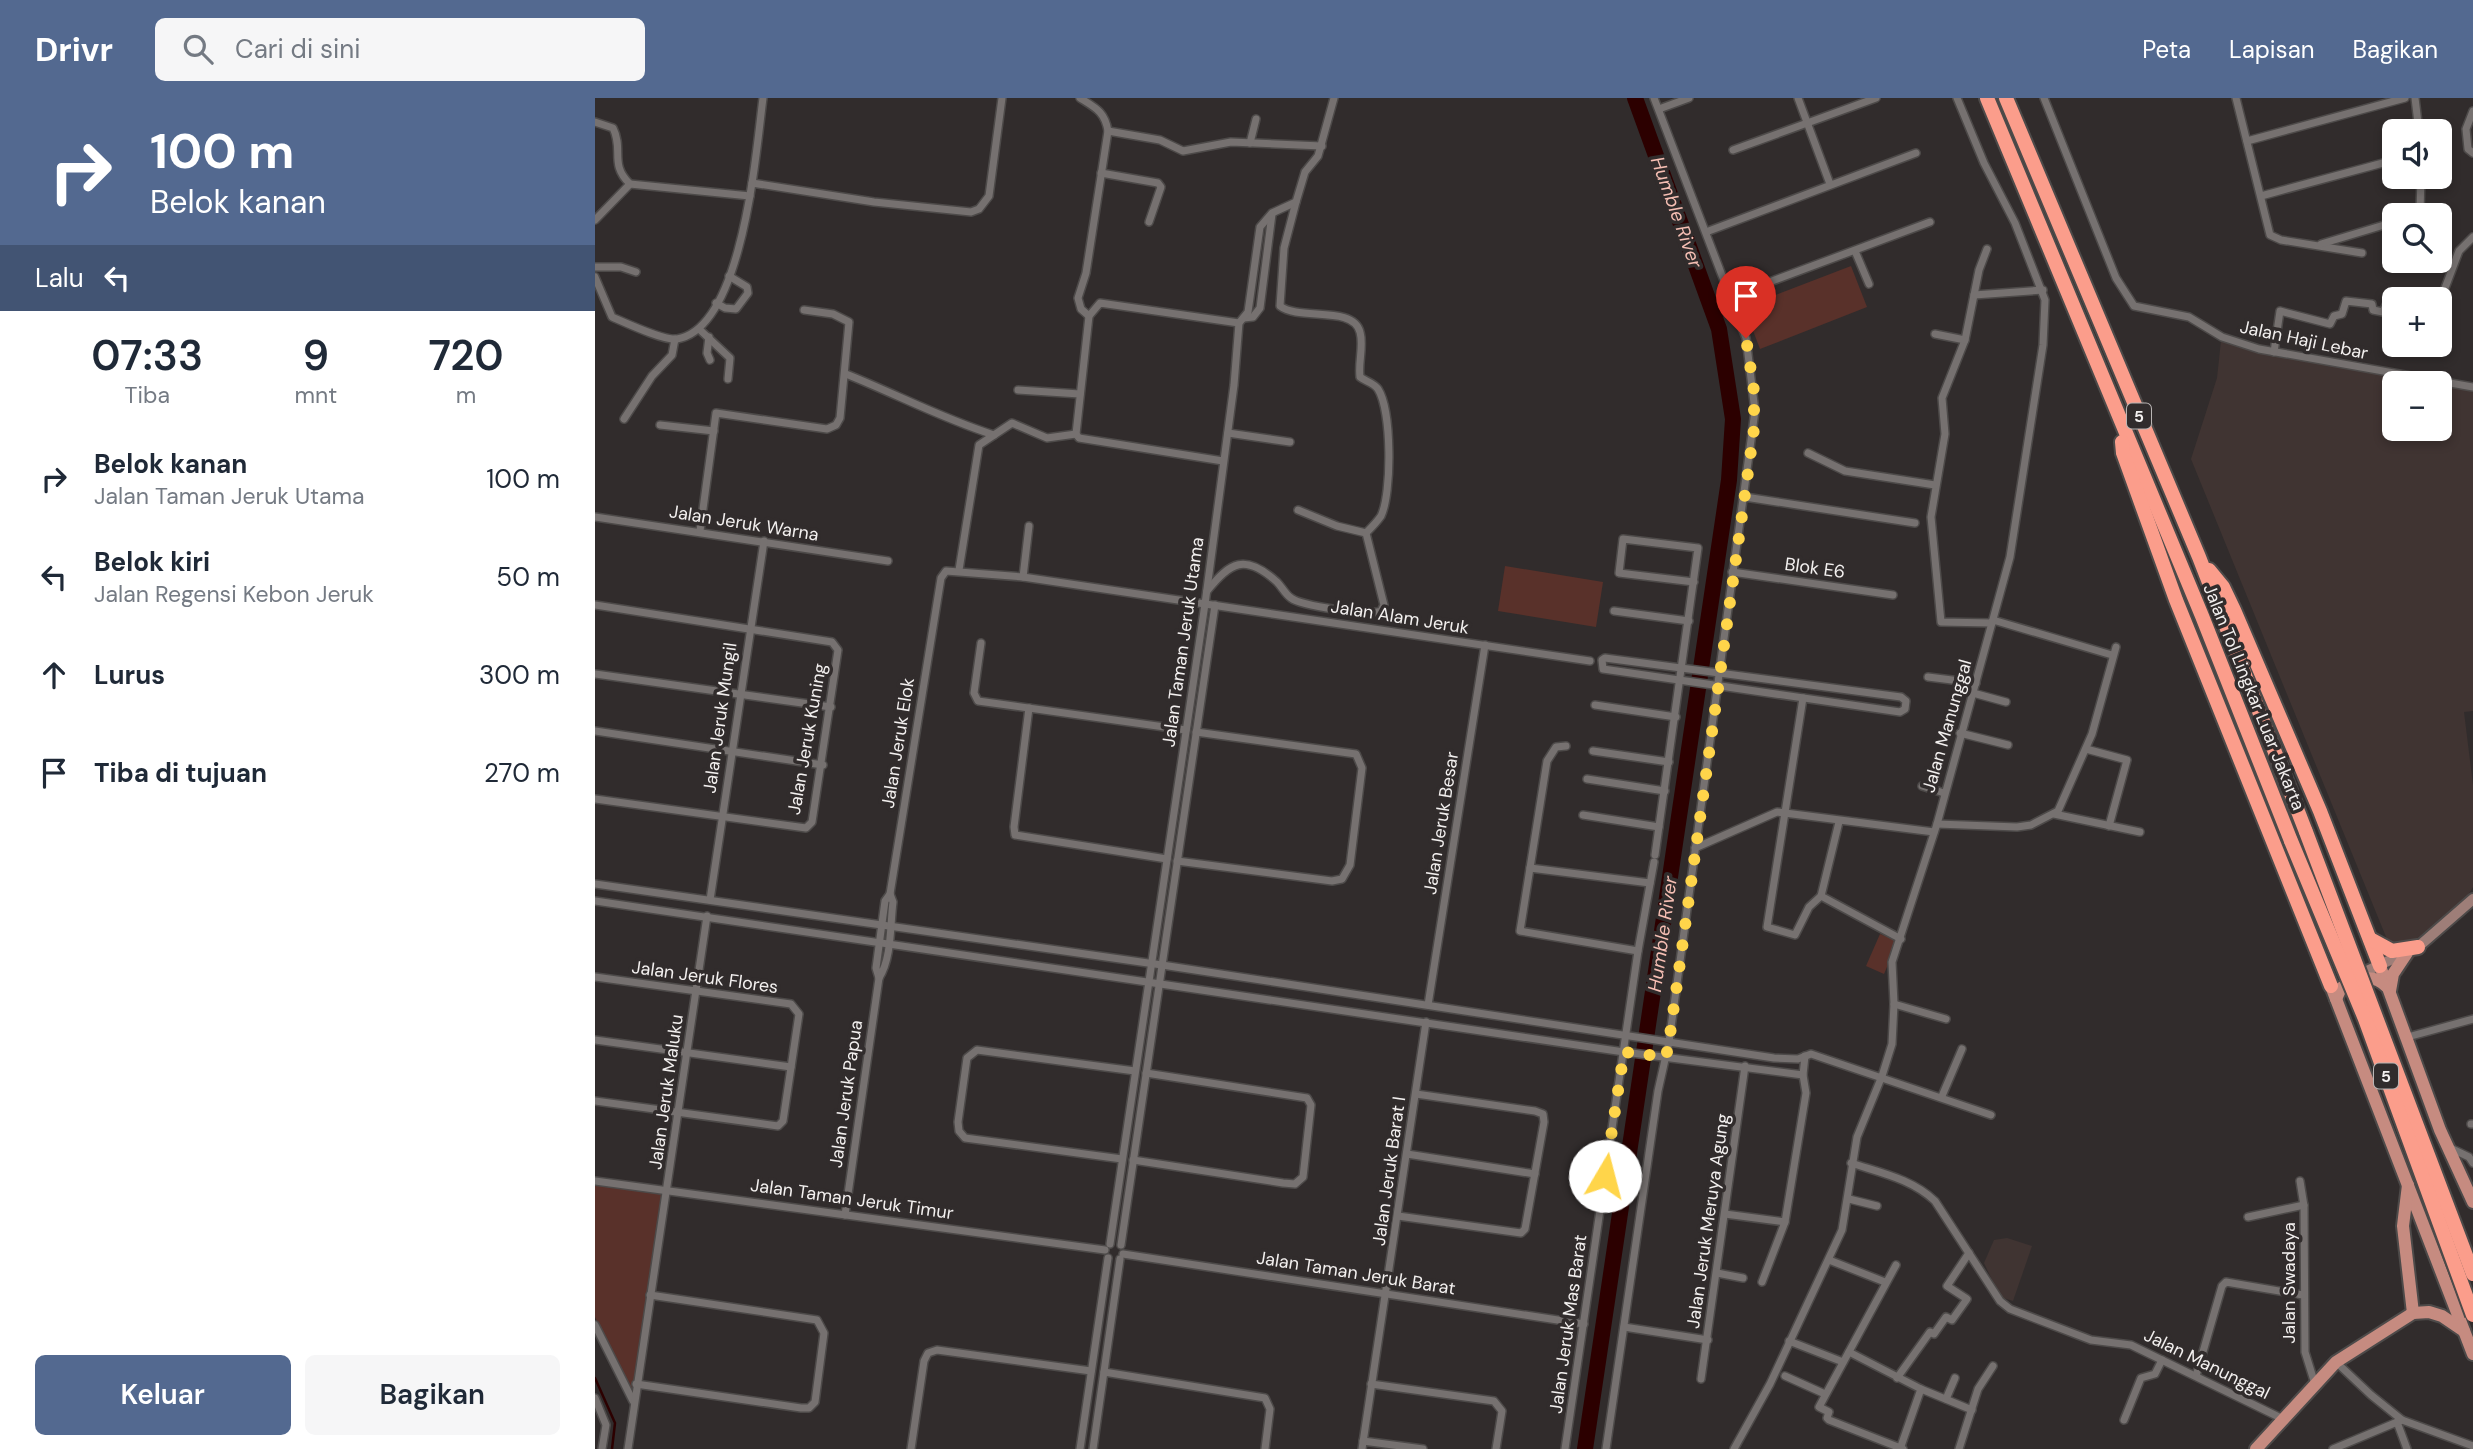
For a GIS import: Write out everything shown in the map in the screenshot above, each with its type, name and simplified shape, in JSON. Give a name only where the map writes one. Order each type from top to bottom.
[{"type":"highway","name":"Jalan Tol Lingkar Luar Jakarta","points":[[2007,98],[2199,558],[2473,1274]]},
{"type":"highway","name":"Jalan Tol Lingkar Luar Jakarta","points":[[1988,100],[2202,616],[2365,1019],[2473,1315]]},
{"type":"highway","points":[[2121,424],[2123,453],[2176,600],[2334,992]]},
{"type":"highway","points":[[2199,558],[2223,587],[2234,610],[2320,811],[2380,966]]},
{"type":"highway","points":[[2369,939],[2392,951],[2413,950]]},
{"type":"main road","points":[[2389,993],[2393,974],[2413,950],[2473,899]]},
{"type":"main road","points":[[2334,992],[2413,950]]},
{"type":"main road","points":[[2380,966],[2404,1038],[2447,1146],[2473,1202]]},
{"type":"main road","points":[[2334,992],[2365,978],[2375,978],[2389,993]]},
{"type":"main road","points":[[2334,992],[2473,1354]]},
{"type":"main road","points":[[2409,1182],[2403,1226],[2413,1313]]},
{"type":"main road","points":[[2256,1449],[2336,1362],[2413,1313],[2429,1312],[2442,1316],[2466,1333]]},
{"type":"street","points":[[595,277],[612,317],[675,340],[699,329],[716,303],[741,243],[763,98]]},
{"type":"street","points":[[752,183],[971,212],[986,201],[991,190],[1002,98]]},
{"type":"street","points":[[1080,98],[1100,110],[1106,118],[1108,131],[1086,273],[1078,298],[1078,304],[1089,316]]},
{"type":"street","points":[[1334,98],[1322,146],[1302,177],[1284,248],[1280,306],[1291,312],[1349,318],[1361,334],[1360,377],[1378,388],[1390,449],[1381,515],[1366,533]]},
{"type":"street","points":[[1606,1449],[1658,1091],[1669,1042],[1695,848],[1712,685],[1745,498],[1754,429],[1754,391],[1746,338],[1654,98]]},
{"type":"street","points":[[1659,109],[1689,98]]},
{"type":"street","points":[[1798,98],[1830,184]]},
{"type":"street","points":[[1733,150],[1877,98]]},
{"type":"street","name":"Jalan Manunggal","points":[[1736,1446],[1842,1230],[1857,1137],[1892,1044],[1894,1004],[1891,975],[1936,828],[1960,733],[2008,569],[2020,497],[2043,345],[2046,310],[2043,289],[1957,98]]},
{"type":"street","name":"Jalan Haji Lebar","points":[[2044,98],[2116,278],[2126,298],[2134,306],[2189,317],[2222,337],[2274,352],[2473,387]]},
{"type":"street","points":[[2236,98],[2270,235],[2275,239],[2361,253]]},
{"type":"street","points":[[2247,141],[2405,98]]},
{"type":"street","points":[[2415,98],[2418,119]]},
{"type":"street","points":[[2473,111],[2466,129],[2467,147],[2473,153]]},
{"type":"street","points":[[1250,142],[1256,119]]},
{"type":"street","points":[[595,122],[613,128],[617,139],[618,169],[630,184],[750,196]]},
{"type":"street","points":[[1108,131],[1160,140],[1183,151],[1231,142],[1322,146]]},
{"type":"street","points":[[1706,232],[1916,153]]},
{"type":"street","points":[[2261,196],[2382,163]]},
{"type":"street","points":[[1101,173],[1159,183],[1161,187],[1149,222]]},
{"type":"street","points":[[595,220],[630,184]]},
{"type":"street","points":[[1076,434],[1089,316],[1100,303],[1242,320],[1253,317],[1260,308],[1272,213],[1296,202]]},
{"type":"street","name":"Jalan Taman Jeruk Utama","points":[[1107,1247],[1207,591],[1242,320],[1260,227],[1272,213]]},
{"type":"street","points":[[1732,296],[1930,222]]},
{"type":"street","points":[[2316,246],[2382,226]]},
{"type":"street","points":[[2445,287],[2459,251],[2473,237]]},
{"type":"street","points":[[1987,249],[1979,270],[1965,340],[1942,398],[1945,434],[1931,517],[1941,622],[1992,622],[2112,655]]},
{"type":"street","points":[[1855,251],[1869,284]]},
{"type":"street","points":[[595,267],[621,267],[636,272]]},
{"type":"street","points":[[716,303],[736,309],[748,293],[747,287],[729,276]]},
{"type":"street","points":[[1975,295],[2043,289]]},
{"type":"street","points":[[2274,352],[2280,311],[2330,324],[2334,316],[2342,314],[2346,301],[2372,304],[2373,310],[2379,313],[2382,309]]},
{"type":"street","points":[[700,531],[716,413],[827,429],[836,425],[846,374],[849,322],[833,314],[804,310]]},
{"type":"street","points":[[699,329],[730,358],[728,379]]},
{"type":"street","points":[[1935,334],[1965,340]]},
{"type":"street","points":[[709,337],[707,353],[711,360]]},
{"type":"street","points":[[624,419],[652,376],[672,355],[675,340]]},
{"type":"street","points":[[846,374],[910,399],[959,424],[994,435]]},
{"type":"street","points":[[1018,390],[1080,394]]},
{"type":"street","points":[[1205,604],[959,570],[979,445],[1012,423],[1047,438],[1076,434],[1086,441],[1223,461]]},
{"type":"street","points":[[660,425],[714,431]]},
{"type":"street","points":[[1228,433],[1290,442]]},
{"type":"street","points":[[1808,453],[1846,471],[1935,485]]},
{"type":"street","points":[[1745,498],[1915,523]]},
{"type":"street","points":[[1298,510],[1337,526],[1366,533]]},
{"type":"street","name":"Jalan Jeruk Warna","points":[[595,517],[888,561]]},
{"type":"street","points":[[1023,577],[1030,526]]},
{"type":"street","points":[[1207,591],[1227,567],[1246,565],[1275,580],[1296,601],[1376,613],[1381,611],[1385,597],[1366,533]]},
{"type":"street","name":"Jalan Jeruk Mas Barat","points":[[1565,1449],[1627,1053],[1638,951],[1684,681],[1698,548],[1623,538],[1619,573],[1694,582]]},
{"type":"street","name":"Jalan Jeruk Mungil","points":[[710,900],[764,541]]},
{"type":"street","name":"Jalan Jeruk Elok","points":[[886,927],[893,902],[890,894],[938,597],[943,574],[959,570]]},
{"type":"street","name":"Blok E6","points":[[1732,572],[1893,595]]},
{"type":"street","name":"Jalan Alam Jeruk","points":[[1205,604],[1590,661]]},
{"type":"street","name":"Jalan Jeruk Kuning","points":[[595,605],[750,628],[837,645],[823,765],[811,822],[806,828],[595,799]]},
{"type":"street","name":"Jalan Taman Jeruk Utama","points":[[1121,1245],[1215,605]]},
{"type":"street","points":[[1614,611],[1689,621]]},
{"type":"street","points":[[981,643],[974,698],[978,701],[1186,730]]},
{"type":"street","name":"Jalan Jeruk Besar","points":[[1428,1005],[1485,645]]},
{"type":"street","points":[[1695,848],[1770,814],[1786,813],[1839,821],[1936,828],[2031,825],[2054,814],[2062,804],[2087,749],[2116,647]]},
{"type":"street","points":[[1605,658],[1685,669],[1901,697],[1906,701],[1905,709],[1900,712],[1603,669],[1602,660],[1605,658]]},
{"type":"street","points":[[595,674],[831,707]]},
{"type":"street","points":[[1928,677],[1976,683]]},
{"type":"street","points":[[1973,693],[2006,702]]},
{"type":"street","points":[[1803,698],[1767,927],[1795,935],[1809,908],[1821,897],[1839,821]]},
{"type":"street","points":[[1595,705],[1676,717]]},
{"type":"street","points":[[1029,708],[1015,835],[1167,859]]},
{"type":"street","points":[[595,731],[823,765]]},
{"type":"street","points":[[1177,861],[1332,881],[1342,879],[1350,865],[1362,768],[1356,754],[1196,732]]},
{"type":"street","points":[[1960,733],[2008,745]]},
{"type":"street","points":[[1566,746],[1556,747],[1549,753],[1520,931],[1638,951]]},
{"type":"street","points":[[2087,749],[2127,760],[2109,826]]},
{"type":"street","points":[[1593,751],[1669,762]]},
{"type":"street","points":[[1587,779],[1665,791]]},
{"type":"street","points":[[1922,786],[1944,793]]},
{"type":"street","points":[[2054,814],[2140,832]]},
{"type":"street","points":[[1583,816],[1659,827]]},
{"type":"street","points":[[1530,868],[1650,884]]},
{"type":"street","points":[[595,884],[1162,965],[1774,1058],[1798,1059],[1811,1055],[1882,1076],[1991,1115]]},
{"type":"street","points":[[1821,897],[1901,939]]},
{"type":"street","points":[[595,901],[1627,1053],[1803,1075]]},
{"type":"street","name":"Jalan Jeruk Maluku","points":[[628,1449],[707,916]]},
{"type":"street","name":"Jalan Jeruk Papua","points":[[845,1215],[879,978],[884,969],[886,927]]},
{"type":"street","name":"Jalan Jeruk Papua","points":[[879,978],[876,968],[878,952],[884,942]]},
{"type":"street","name":"Jalan Jeruk Flores","points":[[595,978],[795,1006],[799,1014],[783,1121],[778,1126],[595,1101]]},
{"type":"street","points":[[1302,1004],[1305,987]]},
{"type":"street","points":[[1894,1004],[1946,1020]]},
{"type":"street","points":[[2404,1038],[2473,1019]]},
{"type":"street","name":"Jalan Jeruk Barat I","points":[[1363,1445],[1426,1022]]},
{"type":"street","points":[[595,1040],[790,1067]]},
{"type":"street","points":[[1942,1096],[1962,1049]]},
{"type":"street","points":[[1122,1158],[965,1138],[959,1131],[958,1122],[967,1058],[977,1050],[1135,1071]]},
{"type":"street","points":[[1762,1282],[1785,1223],[1806,1093],[1803,1075],[1805,1056]]},
{"type":"street","name":"Jalan Jeruk Meruya Agung","points":[[1700,1379],[1708,1340],[1745,1066]]},
{"type":"street","points":[[1133,1160],[1283,1183],[1295,1184],[1303,1177],[1311,1105],[1307,1098],[1146,1073]]},
{"type":"street","points":[[1398,1216],[1521,1233],[1525,1229],[1544,1122],[1543,1114],[1416,1094]]},
{"type":"street","points":[[2447,1146],[2469,1157],[2473,1163]]},
{"type":"street","points":[[1408,1154],[1535,1174]]},
{"type":"street","name":"Jalan Manunggal","points":[[1851,1163],[1907,1181],[1935,1201],[2000,1301],[2010,1309],[2091,1340],[2131,1345],[2283,1419]]},
{"type":"street","name":"Jalan Taman Jeruk Timur","points":[[595,1181],[1107,1247],[1121,1245]]},
{"type":"street","name":"Jalan Swadaya","points":[[2299,1181],[2304,1206],[2305,1352],[2315,1384]]},
{"type":"street","points":[[1849,1199],[1877,1206]]},
{"type":"street","points":[[2248,1217],[2304,1206]]},
{"type":"street","points":[[1725,1214],[1785,1223]]},
{"type":"street","points":[[1093,1449],[1122,1256],[1121,1245]]},
{"type":"street","points":[[1080,1449],[1108,1258],[1107,1247]]},
{"type":"street","points":[[1897,1378],[1930,1332],[1934,1334],[1946,1317],[1952,1320],[1967,1299],[1947,1286],[1969,1253]]},
{"type":"street","name":"Jalan Taman Jeruk Barat","points":[[1108,1258],[1122,1256],[1584,1324]]},
{"type":"street","points":[[1829,1260],[1885,1282]]},
{"type":"street","points":[[1896,1265],[1819,1407],[1829,1412],[1829,1420],[1901,1449],[1921,1389]]},
{"type":"street","points":[[1717,1273],[1743,1278]]},
{"type":"street","points":[[2196,1376],[2222,1286],[2226,1282],[2303,1295]]},
{"type":"street","points":[[636,1384],[801,1408],[809,1408],[815,1402],[824,1333],[817,1320],[650,1295]]},
{"type":"street","points":[[595,1325],[634,1402]]},
{"type":"street","points":[[1624,1327],[1708,1340]]},
{"type":"street","points":[[1789,1341],[1843,1362]]},
{"type":"street","points":[[911,1449],[924,1362],[928,1353],[937,1350],[1091,1371]]},
{"type":"street","points":[[1849,1352],[1897,1378],[1972,1410]]},
{"type":"street","points":[[2124,1420],[2141,1378],[2155,1374],[2162,1360]]},
{"type":"street","points":[[2336,1362],[2400,1421],[2473,1446]]},
{"type":"street","points":[[1963,1448],[1978,1389],[1993,1366]]},
{"type":"street","points":[[1104,1372],[1265,1398],[1270,1409],[1265,1449]]},
{"type":"street","points":[[1785,1376],[1825,1394]]},
{"type":"street","points":[[1946,1399],[1955,1378]]},
{"type":"street","points":[[1371,1384],[1494,1401],[1501,1411],[1496,1449]]},
{"type":"street","points":[[595,1398],[606,1425],[602,1449]]},
{"type":"street","points":[[2335,1448],[2400,1421]]},
{"type":"street","points":[[2400,1421],[2407,1449]]},
{"type":"street","points":[[1363,1445],[1423,1449]]},
{"type":"street","points":[[1736,1446],[1746,1449]]},
{"type":"shaded area","points":[[1851,266],[1867,307],[1760,349],[1744,307]]},
{"type":"shaded area","points":[[2221,341],[2385,371],[2382,371],[2382,441],[2452,441],[2452,383],[2473,387],[2473,711],[2464,712],[2473,785],[2473,887],[2464,902],[2420,949],[2402,976],[2191,459],[2217,378]]},
{"type":"shaded area","points":[[1505,566],[1603,582],[1596,627],[1498,611]]},
{"type":"shaded area","points":[[1880,934],[1898,941],[1884,974],[1866,966]]},
{"type":"shaded area","points":[[595,1182],[662,1190],[633,1398],[595,1317]]},
{"type":"shaded area","points":[[2007,1238],[2032,1246],[2013,1301],[2000,1297],[1984,1263],[1994,1240]]},
{"type":"waterway","name":"Humble River","points":[[1585,1449],[1729,480],[1733,419],[1719,329],[1635,98]]},
{"type":"waterway","points":[[595,1378],[615,1423],[612,1449]]},
{"type":"route","points":[[1605,1176],[1624,1052],[1666,1057],[1669,1042],[1716,685],[1754,429],[1752,366],[1746,338]]}]
